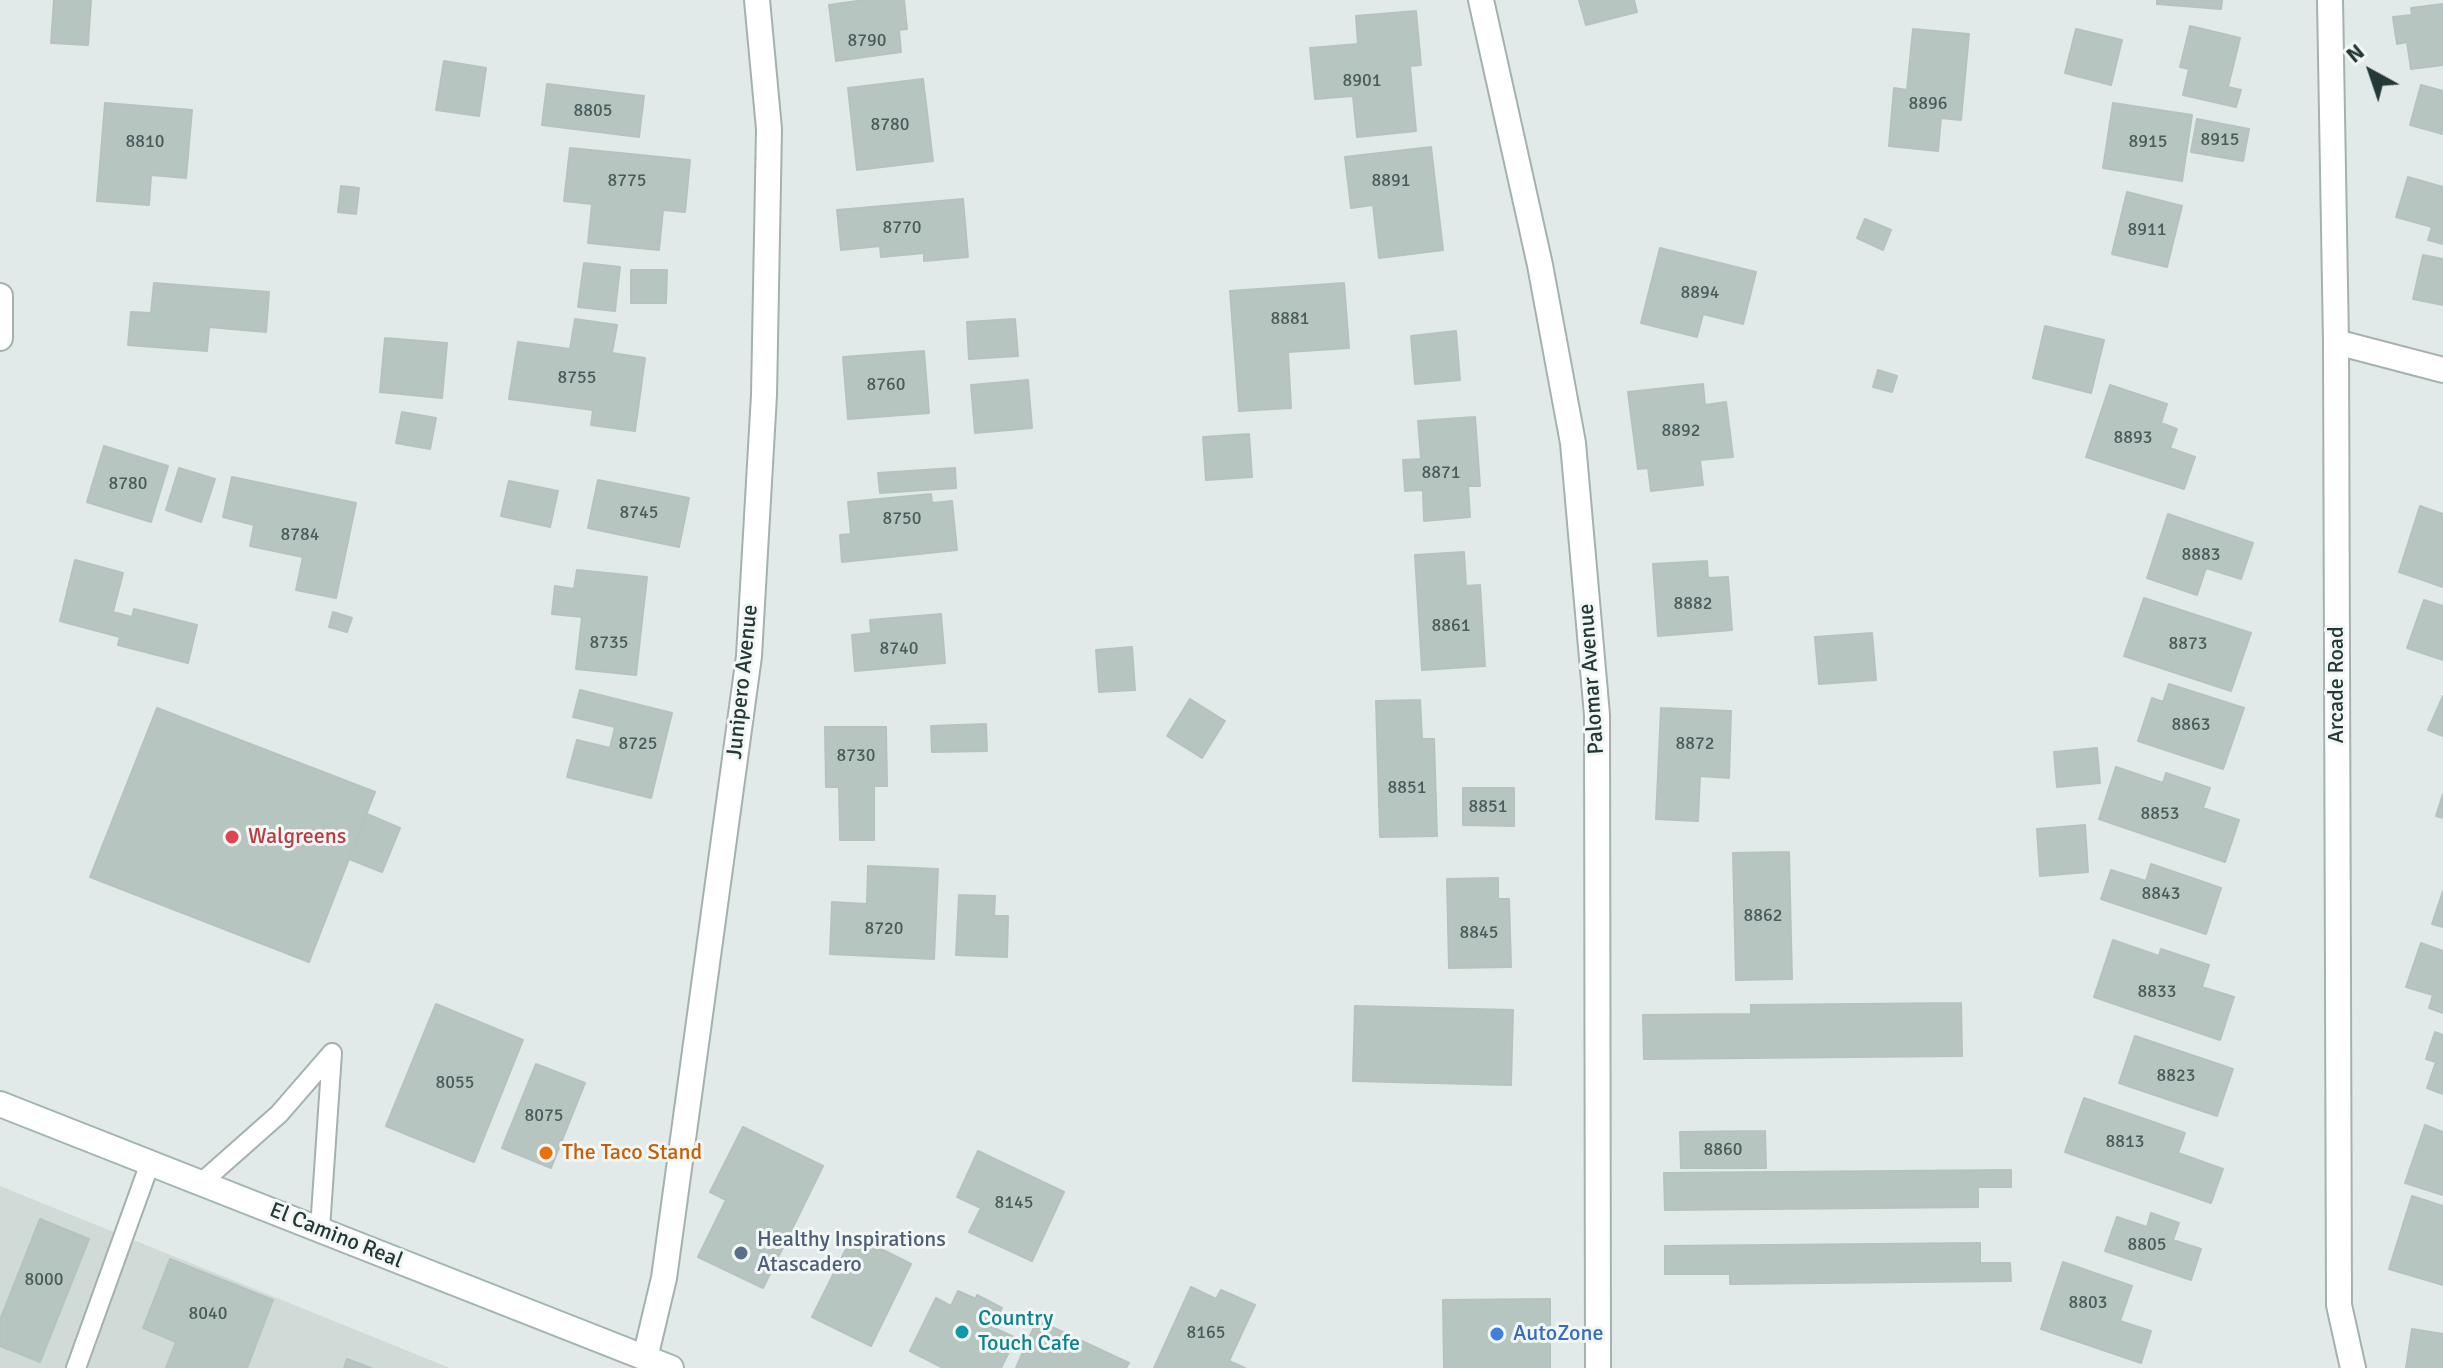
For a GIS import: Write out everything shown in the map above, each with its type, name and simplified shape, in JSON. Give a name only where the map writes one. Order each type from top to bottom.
[{"type":"street","name":"Junipero Avenue","points":[[644,1363],[664,1278],[749,656],[764,395],[769,129],[757,0]]},
{"type":"street","name":"Palomar Avenue","points":[[1481,0],[1540,265],[1573,443],[1596,700],[1598,1368]]},
{"type":"street","name":"Arcade Road","points":[[2330,0],[2336,342],[2339,1305],[2353,1368]]},
{"type":"street","points":[[0,296],[0,338]]},
{"type":"street","points":[[2336,342],[2443,370]]},
{"type":"street","name":"El Camino Real","points":[[0,1104],[320,1229],[644,1363],[671,1368]]},
{"type":"lane","points":[[201,1183],[279,1114],[332,1053],[320,1229]]},
{"type":"lane","points":[[76,1368],[150,1163]]},
{"type":"shaded area","points":[[0,1186],[450,1368],[0,1368]]},
{"type":"building","points":[[54,0],[91,0],[88,45],[51,43]]},
{"type":"building","points":[[864,0],[904,0],[907,29],[899,30],[901,52],[836,61],[829,5]]},
{"type":"building","points":[[1579,0],[1634,0],[1637,12],[1586,25]]},
{"type":"building","points":[[2157,0],[2222,0],[2221,9],[2157,4]]},
{"type":"building","points":[[2443,4],[2443,65],[2411,69],[2407,42],[2397,44],[2393,17],[2412,15],[2411,8]]},
{"type":"building","points":[[1416,11],[1421,65],[1410,66],[1416,131],[1357,137],[1353,96],[1315,99],[1310,48],[1358,44],[1356,16]]},
{"type":"building","points":[[2190,26],[2240,38],[2228,87],[2241,90],[2236,107],[2183,95],[2189,69],[2180,67]]},
{"type":"building","points":[[1913,29],[1969,34],[1961,120],[1941,118],[1938,151],[1889,146],[1894,88],[1907,90]]},
{"type":"building","points":[[2076,29],[2122,40],[2111,85],[2065,73]]},
{"type":"building","points":[[444,61],[486,68],[479,116],[436,110]]},
{"type":"building","points":[[923,79],[933,161],[857,170],[848,88]]},
{"type":"building","points":[[547,84],[644,96],[639,137],[542,125]]},
{"type":"building","points":[[2421,85],[2443,91],[2443,134],[2410,125]]},
{"type":"building","points":[[105,103],[192,110],[186,178],[151,175],[149,205],[97,201]]},
{"type":"building","points":[[2113,103],[2192,115],[2182,181],[2103,168]]},
{"type":"building","points":[[2197,119],[2249,129],[2243,161],[2191,152]]},
{"type":"building","points":[[1431,147],[1443,250],[1379,258],[1373,205],[1351,208],[1345,157]]},
{"type":"building","points":[[570,148],[690,160],[685,212],[663,210],[659,250],[588,243],[592,204],[564,201]]},
{"type":"building","points":[[2408,177],[2443,187],[2443,244],[2428,240],[2432,227],[2396,217]]},
{"type":"building","points":[[341,186],[359,188],[356,214],[338,212]]},
{"type":"building","points":[[2127,192],[2182,206],[2167,267],[2112,254]]},
{"type":"building","points":[[963,199],[968,257],[924,261],[924,253],[881,257],[880,246],[841,250],[837,210]]},
{"type":"building","points":[[1865,219],[1891,230],[1883,250],[1857,238]]},
{"type":"building","points":[[1660,248],[1756,272],[1743,324],[1703,314],[1697,337],[1641,323]]},
{"type":"building","points":[[2423,255],[2443,259],[2443,305],[2413,299]]},
{"type":"building","points":[[584,263],[620,267],[615,311],[578,307]]},
{"type":"building","points":[[631,270],[667,270],[666,303],[631,303]]},
{"type":"building","points":[[154,283],[269,292],[266,332],[209,327],[207,351],[128,345],[131,312],[151,313]]},
{"type":"building","points":[[1344,283],[1349,348],[1288,352],[1291,408],[1239,411],[1230,291]]},
{"type":"building","points":[[575,319],[617,325],[612,353],[645,358],[635,431],[591,425],[593,410],[509,399],[518,342],[570,349]]},
{"type":"building","points":[[1015,319],[1018,356],[969,359],[967,322]]},
{"type":"building","points":[[2045,326],[2104,340],[2091,393],[2033,378]]},
{"type":"building","points":[[1456,331],[1460,380],[1415,384],[1411,336]]},
{"type":"building","points":[[385,338],[447,343],[442,398],[380,392]]},
{"type":"building","points":[[924,351],[929,413],[848,419],[843,357]]},
{"type":"building","points":[[1878,370],[1897,376],[1892,392],[1873,387]]},
{"type":"building","points":[[1028,380],[1032,428],[975,433],[971,385]]},
{"type":"building","points":[[1703,384],[1705,405],[1726,402],[1733,457],[1700,460],[1703,485],[1651,491],[1648,468],[1638,469],[1628,392]]},
{"type":"building","points":[[2110,385],[2167,404],[2161,423],[2177,429],[2170,448],[2195,457],[2184,489],[2086,457]]},
{"type":"building","points":[[402,412],[436,418],[430,449],[396,443]]},
{"type":"building","points":[[1475,417],[1480,486],[1468,486],[1470,517],[1424,521],[1423,490],[1405,491],[1403,460],[1421,459],[1418,421]]},
{"type":"building","points":[[1249,434],[1252,477],[1206,480],[1203,437]]},
{"type":"building","points":[[104,446],[168,466],[151,522],[87,502]]},
{"type":"building","points":[[179,468],[215,479],[201,522],[166,510]]},
{"type":"building","points":[[955,468],[956,488],[880,493],[878,473]]},
{"type":"building","points":[[232,477],[356,503],[336,598],[296,590],[303,557],[250,546],[254,525],[223,517]]},
{"type":"building","points":[[598,480],[689,498],[679,547],[588,528]]},
{"type":"building","points":[[509,481],[558,491],[550,527],[501,516]]},
{"type":"building","points":[[931,494],[932,503],[952,501],[957,550],[842,562],[840,535],[851,534],[848,502]]},
{"type":"building","points":[[2420,506],[2443,514],[2443,587],[2399,572]]},
{"type":"building","points":[[2168,514],[2253,543],[2241,579],[2206,568],[2197,595],[2147,578]]},
{"type":"building","points":[[1464,552],[1466,586],[1480,585],[1485,666],[1422,670],[1415,555]]},
{"type":"building","points":[[75,560],[123,573],[113,612],[132,617],[134,609],[197,625],[188,663],[118,645],[120,637],[60,621]]},
{"type":"building","points":[[1707,561],[1708,578],[1728,577],[1732,630],[1658,636],[1653,564]]},
{"type":"building","points":[[577,570],[647,577],[636,675],[576,669],[582,617],[552,614],[555,586],[574,589]]},
{"type":"building","points":[[2144,598],[2251,633],[2231,691],[2124,656]]},
{"type":"building","points":[[2424,600],[2443,606],[2443,660],[2407,648]]},
{"type":"building","points":[[333,612],[352,618],[347,632],[329,627]]},
{"type":"building","points":[[941,614],[945,663],[855,671],[852,635],[871,633],[870,620]]},
{"type":"building","points":[[1872,633],[1876,680],[1819,684],[1815,637]]},
{"type":"building","points":[[1132,647],[1135,690],[1099,692],[1096,650]]},
{"type":"building","points":[[2169,684],[2244,708],[2223,769],[2138,741],[2152,698],[2163,702]]},
{"type":"building","points":[[580,690],[672,713],[651,798],[567,777],[577,740],[610,748],[615,727],[573,717]]},
{"type":"building","points":[[2443,696],[2443,736],[2428,730]]},
{"type":"building","points":[[1190,699],[1225,721],[1202,758],[1167,736]]},
{"type":"building","points":[[1420,700],[1422,739],[1434,739],[1437,836],[1380,837],[1376,701]]},
{"type":"building","name":"Walgreens","points":[[157,708],[375,792],[309,962],[90,877]]},
{"type":"building","points":[[1661,708],[1731,711],[1729,778],[1700,776],[1698,821],[1656,819]]},
{"type":"building","points":[[986,724],[987,751],[932,752],[931,726]]},
{"type":"building","points":[[825,727],[886,727],[887,786],[874,786],[874,840],[840,840],[839,787],[826,787]]},
{"type":"building","points":[[2097,748],[2100,783],[2057,787],[2054,752]]},
{"type":"building","points":[[2116,767],[2163,783],[2166,773],[2210,788],[2203,808],[2239,820],[2225,862],[2099,819]]},
{"type":"building","points":[[1463,788],[1514,788],[1514,826],[1463,825]]},
{"type":"building","points":[[2443,794],[2443,818],[2436,816]]},
{"type":"building","points":[[367,814],[400,828],[382,872],[349,859]]},
{"type":"building","points":[[2085,825],[2088,872],[2040,876],[2037,829]]},
{"type":"building","points":[[1789,852],[1792,979],[1736,980],[1733,853]]},
{"type":"building","points":[[2151,864],[2221,888],[2206,934],[2101,899],[2111,870],[2146,881]]},
{"type":"building","points":[[868,866],[938,869],[934,959],[830,954],[832,902],[867,904]]},
{"type":"building","points":[[1498,878],[1498,899],[1509,899],[1511,967],[1449,968],[1447,879]]},
{"type":"building","points":[[2443,891],[2443,927],[2432,924]]},
{"type":"building","points":[[959,895],[995,896],[994,916],[1008,916],[1007,957],[956,955]]},
{"type":"building","points":[[2113,940],[2159,956],[2161,949],[2209,965],[2202,987],[2234,997],[2220,1040],[2094,997]]},
{"type":"building","points":[[2421,943],[2443,951],[2443,1013],[2429,1008],[2433,995],[2406,987]]},
{"type":"building","points":[[1961,1003],[1962,1056],[1644,1059],[1643,1015],[1751,1014],[1751,1005]]},
{"type":"building","points":[[436,1004],[523,1040],[474,1162],[386,1126]]},
{"type":"building","points":[[1355,1006],[1513,1010],[1511,1085],[1353,1081]]},
{"type":"building","points":[[2435,1032],[2443,1035],[2443,1094],[2427,1088],[2436,1062],[2426,1059]]},
{"type":"building","points":[[2135,1036],[2233,1069],[2217,1116],[2119,1083]]},
{"type":"building","points":[[536,1064],[585,1083],[551,1168],[502,1148]]},
{"type":"building","points":[[2084,1098],[2185,1133],[2178,1153],[2223,1169],[2211,1203],[2065,1152]]},
{"type":"building","points":[[2425,1125],[2443,1132],[2443,1195],[2405,1183]]},
{"type":"building","points":[[743,1127],[823,1166],[763,1288],[698,1257],[726,1200],[710,1192]]},
{"type":"building","points":[[1765,1131],[1766,1168],[1681,1168],[1680,1132]]},
{"type":"building","points":[[978,1151],[1064,1192],[1032,1261],[969,1232],[981,1208],[957,1197]]},
{"type":"building","points":[[2011,1170],[2011,1187],[1978,1187],[1978,1207],[1665,1210],[1664,1173]]},
{"type":"building","points":[[2412,1196],[2443,1206],[2443,1285],[2389,1269]]},
{"type":"building","points":[[2151,1213],[2179,1223],[2173,1240],[2201,1249],[2191,1280],[2105,1251],[2117,1217],[2147,1227]]},
{"type":"building","points":[[40,1219],[89,1239],[40,1362],[0,1346],[0,1320]]},
{"type":"building","points":[[853,1235],[911,1264],[871,1346],[812,1317]]},
{"type":"building","points":[[1980,1243],[1980,1263],[2010,1263],[2011,1281],[1730,1284],[1730,1274],[1665,1274],[1665,1246]]},
{"type":"building","points":[[170,1259],[273,1300],[247,1368],[166,1368],[176,1342],[143,1328]]},
{"type":"building","points":[[2063,1262],[2132,1286],[2120,1321],[2151,1331],[2141,1363],[2041,1329]]},
{"type":"building","points":[[1191,1287],[1216,1299],[1221,1290],[1255,1305],[1229,1361],[1245,1368],[1154,1368]]},
{"type":"building","name":"Country Touch Cafe","points":[[958,1291],[976,1299],[977,1295],[1002,1308],[992,1327],[1016,1338],[1001,1368],[943,1368],[910,1351],[936,1298],[951,1306]]},
{"type":"building","name":"AutoZone","points":[[1550,1299],[1550,1368],[1444,1368],[1443,1300]]},
{"type":"building","points":[[1037,1320],[1129,1363],[1126,1368],[1016,1368]]},
{"type":"building","points":[[2412,1329],[2443,1334],[2443,1368],[2406,1368]]},
{"type":"building","points":[[347,1359],[371,1368],[344,1368]]},
{"type":"place","name":"Walgreens","points":[[232,837]]},
{"type":"place","name":"The Taco Stand","points":[[546,1153]]},
{"type":"place","name":"Healthy Inspirations Atascadero","points":[[741,1253]]},
{"type":"place","name":"Country Touch Cafe","points":[[962,1332]]},
{"type":"place","name":"AutoZone","points":[[1497,1334]]}]
